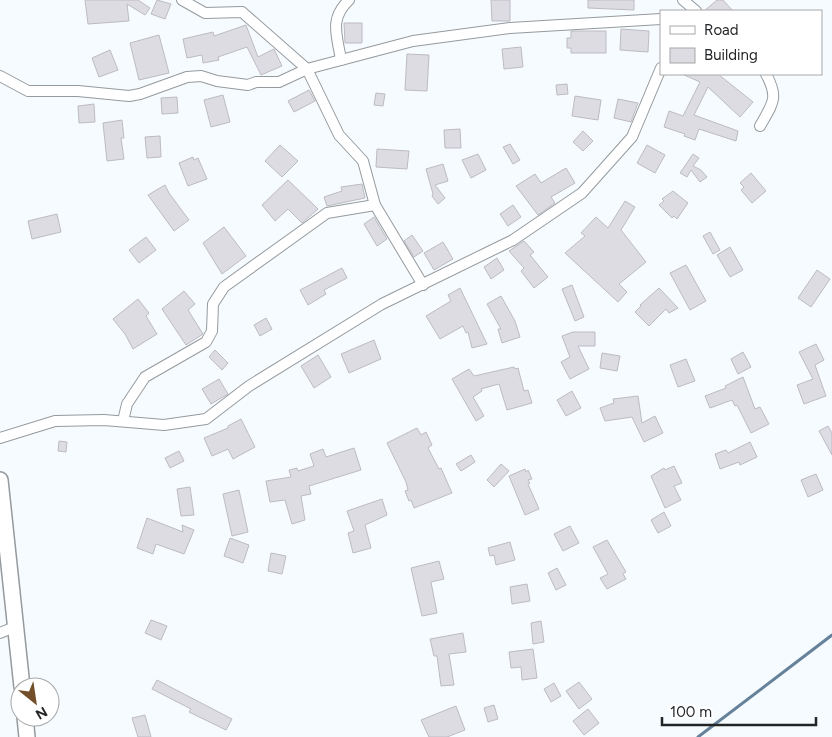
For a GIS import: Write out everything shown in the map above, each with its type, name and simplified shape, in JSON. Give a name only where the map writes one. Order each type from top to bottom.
[{"type":"main road","points":[[0,480],[21,677]]},
{"type":"street","points":[[182,0],[205,13],[242,12],[307,69],[339,135],[363,161],[374,205],[423,286]]},
{"type":"street","points":[[341,60],[336,26],[338,10],[349,0]]},
{"type":"street","points":[[682,0],[693,10],[701,0]]},
{"type":"street","points":[[0,76],[28,91],[78,91],[129,96],[140,94],[187,77],[201,76],[217,81],[248,85],[256,82],[279,82],[307,69],[413,41],[510,28],[660,19]]},
{"type":"street","points":[[0,438],[55,421],[123,421],[164,425],[206,418],[249,386],[382,304],[423,286],[513,240],[582,193],[632,137],[660,70]]},
{"type":"street","points":[[760,126],[772,105],[774,89],[767,75]]},
{"type":"street","points":[[123,421],[127,404],[145,377],[206,342],[212,331],[212,304],[224,287],[327,213],[374,205]]},
{"type":"street","points":[[0,633],[16,626]]},
{"type":"building","points":[[85,0],[138,0],[150,8],[145,15],[127,4],[129,21],[88,24]]},
{"type":"building","points":[[157,0],[171,4],[165,19],[151,14]]},
{"type":"building","points":[[491,0],[510,0],[510,21],[492,21]]},
{"type":"building","points":[[588,0],[634,0],[634,10],[588,8]]},
{"type":"building","points":[[717,0],[723,0],[732,10],[705,10]]},
{"type":"building","points":[[344,23],[362,23],[362,43],[345,43]]},
{"type":"building","points":[[246,25],[258,57],[274,49],[282,66],[261,75],[247,47],[218,57],[219,60],[203,63],[202,55],[187,58],[183,39],[213,32],[214,36]]},
{"type":"building","points":[[621,29],[649,31],[648,52],[620,50]]},
{"type":"building","points":[[571,31],[606,31],[606,53],[571,53],[571,48],[567,48],[567,38],[571,38]]},
{"type":"building","points":[[159,35],[169,73],[139,80],[130,43]]},
{"type":"building","points":[[521,47],[523,67],[504,69],[502,49]]},
{"type":"building","points":[[110,50],[118,70],[99,77],[92,58]]},
{"type":"building","points":[[407,54],[429,55],[427,91],[405,90]]},
{"type":"building","points":[[684,75],[719,75],[753,102],[740,117],[708,87],[694,115],[738,131],[736,141],[699,129],[695,140],[684,136],[685,134],[664,127],[669,111],[683,116],[700,82]]},
{"type":"building","points":[[567,84],[568,94],[557,95],[556,85]]},
{"type":"building","points":[[309,90],[315,101],[294,112],[288,101]]},
{"type":"building","points":[[376,93],[385,94],[383,106],[374,105]]},
{"type":"building","points":[[223,95],[230,122],[211,127],[204,100]]},
{"type":"building","points":[[575,96],[601,100],[598,120],[572,116]]},
{"type":"building","points":[[177,97],[178,113],[162,114],[161,98]]},
{"type":"building","points":[[618,99],[638,103],[631,122],[614,118]]},
{"type":"building","points":[[94,104],[95,122],[79,123],[78,106]]},
{"type":"building","points":[[122,120],[124,138],[121,138],[124,159],[107,161],[103,123]]},
{"type":"building","points":[[460,129],[461,148],[445,148],[444,130]]},
{"type":"building","points":[[583,131],[593,141],[583,151],[573,142]]},
{"type":"building","points":[[160,136],[161,157],[147,158],[145,137]]},
{"type":"building","points":[[510,144],[520,160],[513,164],[503,147]]},
{"type":"building","points":[[280,145],[298,161],[282,177],[265,161]]},
{"type":"building","points":[[647,145],[665,155],[655,173],[637,163]]},
{"type":"building","points":[[377,149],[409,151],[407,169],[376,167]]},
{"type":"building","points":[[478,154],[486,170],[471,178],[462,160]]},
{"type":"building","points":[[693,154],[699,158],[693,166],[701,170],[707,177],[700,182],[691,170],[687,177],[680,173]]},
{"type":"building","points":[[193,157],[194,160],[198,158],[207,179],[188,186],[179,163]]},
{"type":"building","points":[[443,164],[448,181],[435,185],[445,198],[438,204],[432,196],[426,169]]},
{"type":"building","points":[[566,168],[575,183],[551,197],[555,203],[538,215],[516,186],[535,174],[541,183]]},
{"type":"building","points":[[751,173],[766,191],[752,203],[741,190],[744,187],[740,183]]},
{"type":"building","points":[[288,180],[318,209],[302,223],[288,209],[275,221],[262,205]]},
{"type":"building","points":[[362,184],[365,198],[327,206],[324,197],[342,191],[341,187]]},
{"type":"building","points":[[165,185],[189,220],[174,231],[148,195]]},
{"type":"building","points":[[673,191],[688,203],[677,219],[674,216],[672,218],[659,205],[664,201],[662,199]]},
{"type":"building","points":[[625,201],[635,207],[621,230],[646,262],[619,284],[627,292],[618,302],[565,253],[585,236],[581,233],[596,217],[608,228]]},
{"type":"building","points":[[513,205],[521,217],[508,226],[500,214]]},
{"type":"building","points":[[57,214],[61,232],[32,239],[28,221]]},
{"type":"building","points":[[374,217],[387,239],[377,246],[364,224]]},
{"type":"building","points":[[224,227],[246,256],[222,274],[203,243]]},
{"type":"building","points":[[710,232],[720,250],[713,254],[703,236]]},
{"type":"building","points":[[412,235],[423,251],[414,257],[404,241]]},
{"type":"building","points":[[146,237],[156,250],[139,263],[129,250]]},
{"type":"building","points":[[524,241],[534,252],[530,255],[548,277],[534,288],[521,271],[524,268],[509,251]]},
{"type":"building","points":[[443,242],[453,259],[434,270],[424,253]]},
{"type":"building","points":[[730,247],[743,270],[730,277],[717,255]]},
{"type":"building","points":[[497,258],[504,270],[491,279],[484,267]]},
{"type":"building","points":[[686,265],[706,301],[690,310],[670,273]]},
{"type":"building","points":[[342,268],[347,278],[324,290],[326,294],[308,305],[300,290]]},
{"type":"building","points":[[817,270],[830,279],[811,307],[798,298]]},
{"type":"building","points":[[572,285],[584,317],[575,321],[562,289]]},
{"type":"building","points":[[460,288],[487,344],[472,348],[468,332],[466,333],[463,326],[440,339],[426,316],[451,301],[448,295]]},
{"type":"building","points":[[659,288],[678,308],[669,313],[666,309],[649,326],[635,312]]},
{"type":"building","points":[[184,291],[195,304],[188,310],[203,334],[186,345],[162,309]]},
{"type":"building","points":[[501,296],[515,321],[520,337],[502,343],[498,329],[501,329],[487,304]]},
{"type":"building","points":[[138,299],[149,313],[146,316],[157,334],[133,349],[125,334],[113,319]]},
{"type":"building","points":[[266,318],[272,329],[260,336],[254,325]]},
{"type":"building","points":[[573,332],[595,332],[595,346],[578,346],[589,369],[570,379],[561,362],[570,357],[562,336]]},
{"type":"building","points":[[374,340],[381,359],[349,373],[341,354]]},
{"type":"building","points":[[816,344],[824,360],[815,365],[826,396],[804,404],[797,385],[813,379],[799,352]]},
{"type":"building","points":[[215,350],[228,363],[222,370],[209,357]]},
{"type":"building","points":[[743,352],[751,367],[738,374],[731,359]]},
{"type":"building","points":[[602,353],[620,356],[617,371],[600,368]]},
{"type":"building","points":[[318,355],[331,377],[314,388],[301,366]]},
{"type":"building","points":[[686,359],[695,381],[678,387],[670,365]]},
{"type":"building","points":[[514,367],[515,369],[518,368],[524,391],[528,390],[532,403],[507,410],[499,384],[481,389],[482,391],[473,397],[484,416],[476,421],[452,379],[469,369],[474,376]]},
{"type":"building","points":[[743,377],[755,409],[760,407],[769,424],[751,433],[737,405],[735,406],[732,400],[710,408],[705,396],[726,388],[725,386]]},
{"type":"building","points":[[219,379],[228,394],[211,404],[202,389]]},
{"type":"building","points":[[572,391],[581,408],[566,416],[557,400]]},
{"type":"building","points":[[638,396],[642,423],[655,416],[663,433],[644,442],[632,417],[605,421],[600,408],[614,403],[613,399]]},
{"type":"building","points":[[241,419],[255,447],[233,459],[228,449],[212,456],[204,438],[228,428],[228,426]]},
{"type":"building","points":[[828,426],[832,433],[832,455],[819,431]]},
{"type":"building","points":[[417,428],[421,435],[426,432],[432,445],[428,448],[439,469],[441,468],[452,493],[414,508],[405,491],[408,490],[406,482],[387,443]]},
{"type":"building","points":[[59,441],[67,442],[66,452],[58,451]]},
{"type":"building","points":[[750,442],[757,457],[740,465],[739,462],[720,469],[715,454],[726,450],[728,453]]},
{"type":"building","points":[[354,448],[361,470],[309,486],[311,494],[301,496],[305,520],[292,524],[285,500],[270,502],[266,481],[291,477],[289,470],[297,468],[298,471],[314,466],[310,454],[323,449],[326,457]]},
{"type":"building","points":[[179,451],[184,461],[170,468],[165,458]]},
{"type":"building","points":[[471,455],[475,462],[461,471],[456,464]]},
{"type":"building","points":[[501,464],[509,471],[494,487],[487,480]]},
{"type":"building","points":[[674,466],[682,483],[674,486],[681,500],[665,508],[651,476],[664,468],[665,470]]},
{"type":"building","points":[[525,469],[526,472],[528,470],[532,479],[528,480],[530,483],[528,484],[539,509],[525,515],[509,476]]},
{"type":"building","points":[[816,474],[823,490],[808,497],[801,480]]},
{"type":"building","points":[[190,487],[194,515],[181,516],[177,489]]},
{"type":"building","points":[[239,490],[248,532],[232,536],[223,494]]},
{"type":"building","points":[[382,499],[387,515],[365,525],[371,548],[353,553],[348,533],[354,531],[347,511]]},
{"type":"building","points":[[664,512],[671,526],[658,533],[651,520]]},
{"type":"building","points":[[147,518],[183,532],[182,525],[194,530],[184,554],[156,544],[153,554],[137,548]]},
{"type":"building","points":[[570,526],[579,543],[563,551],[554,534]]},
{"type":"building","points":[[230,538],[249,545],[243,563],[224,556]]},
{"type":"building","points":[[607,540],[626,572],[623,574],[626,579],[607,589],[600,578],[608,574],[593,547]]},
{"type":"building","points":[[510,542],[515,560],[496,565],[494,555],[490,556],[488,548]]},
{"type":"building","points":[[271,553],[286,556],[282,574],[268,571]]},
{"type":"building","points":[[439,561],[444,579],[431,582],[437,613],[422,616],[411,568]]},
{"type":"building","points":[[557,568],[566,585],[556,590],[548,573]]},
{"type":"building","points":[[527,584],[530,601],[512,604],[510,587]]},
{"type":"building","points":[[151,620],[167,626],[161,640],[145,633]]},
{"type":"building","points":[[541,621],[544,642],[533,644],[531,623]]},
{"type":"building","points":[[463,633],[466,652],[449,654],[454,685],[441,686],[437,656],[434,656],[430,639]]},
{"type":"building","points":[[533,649],[537,678],[522,680],[521,667],[511,668],[509,652]]},
{"type":"building","points":[[157,680],[232,719],[226,730],[189,712],[191,709],[152,689]]},
{"type":"building","points":[[579,682],[592,699],[579,709],[566,691]]},
{"type":"building","points":[[554,683],[561,696],[551,702],[544,689]]},
{"type":"building","points":[[494,705],[498,719],[488,722],[484,708]]},
{"type":"building","points":[[456,706],[465,730],[447,737],[429,737],[421,720]]},
{"type":"building","points":[[588,709],[599,723],[584,735],[573,721]]},
{"type":"building","points":[[145,715],[151,737],[138,737],[132,718]]},
{"type":"waterway","points":[[698,737],[832,635]]}]
